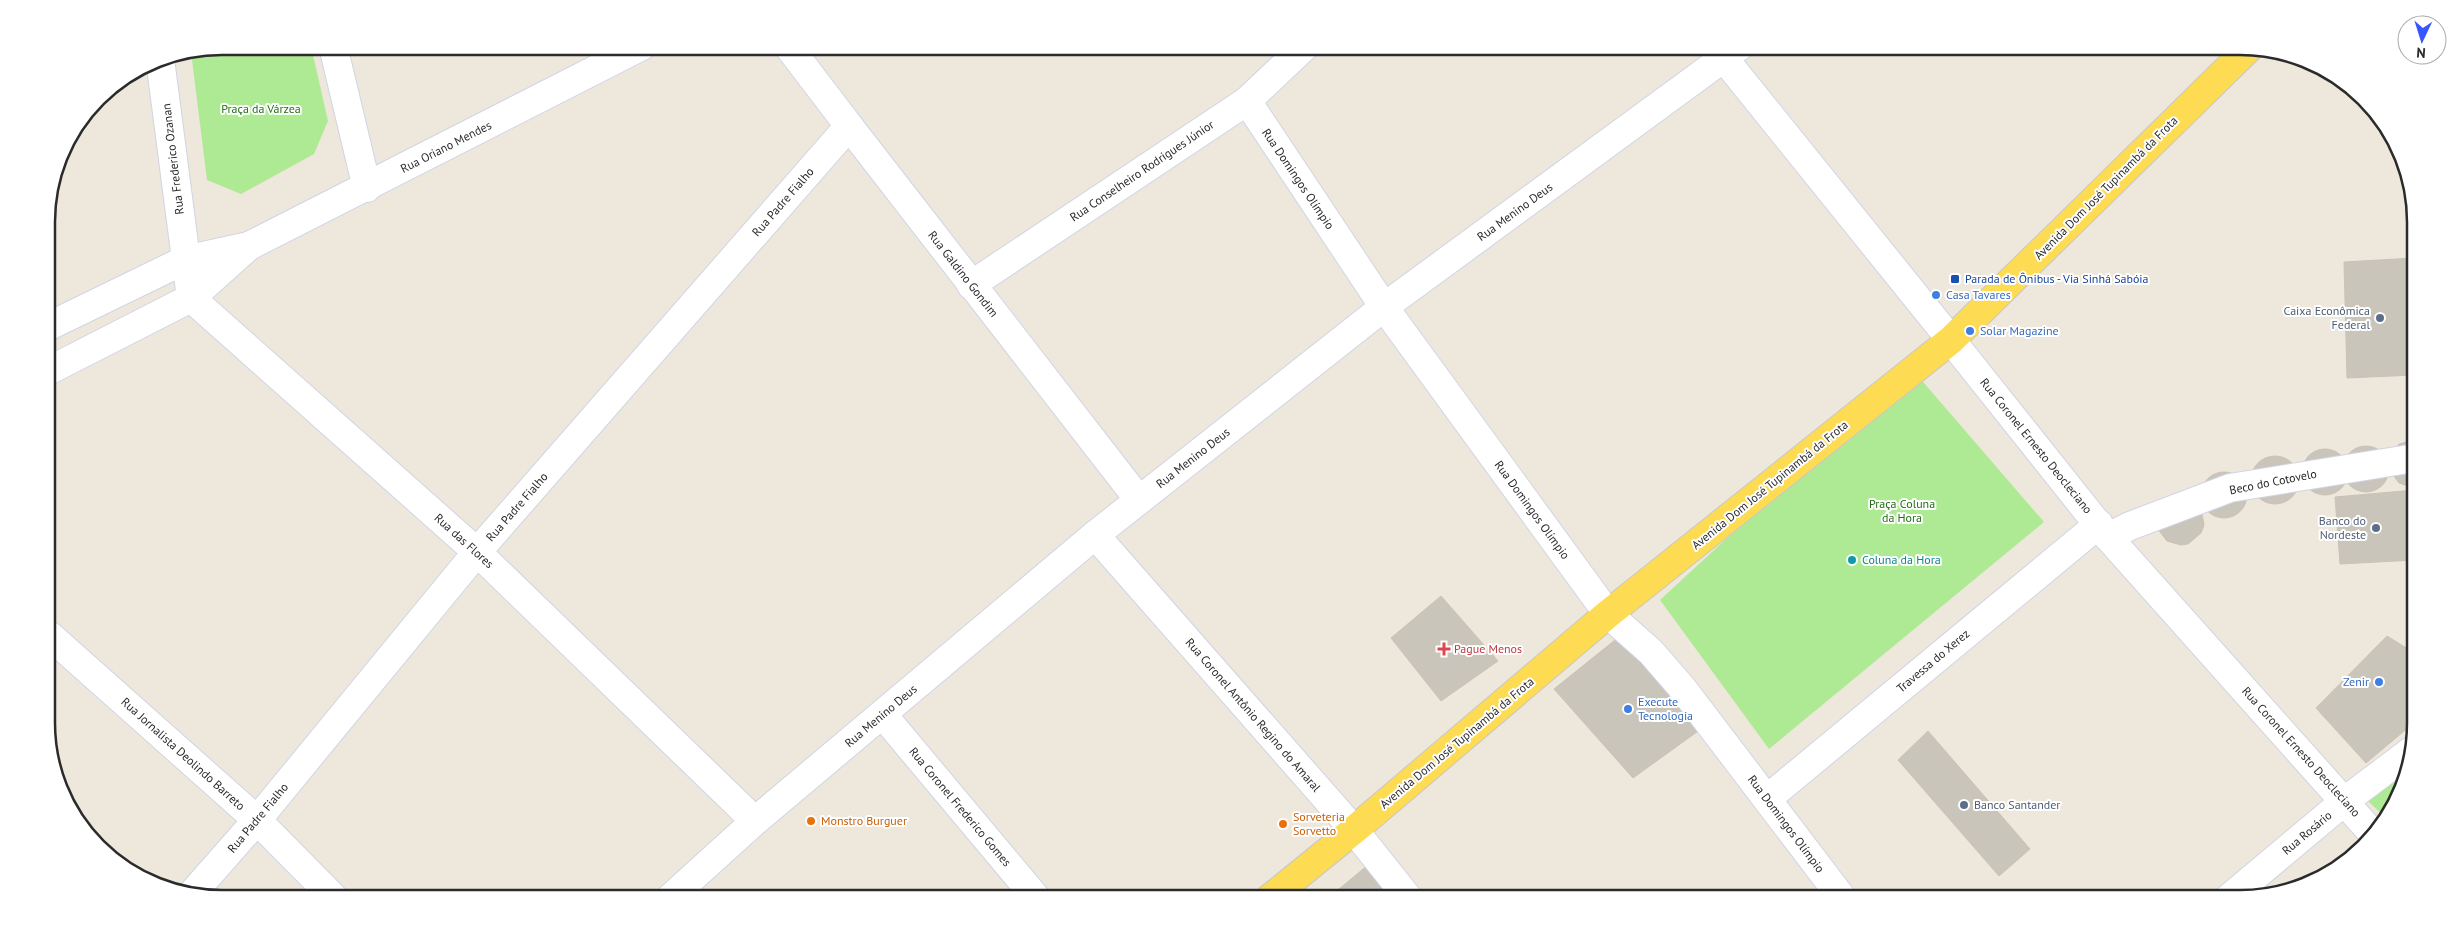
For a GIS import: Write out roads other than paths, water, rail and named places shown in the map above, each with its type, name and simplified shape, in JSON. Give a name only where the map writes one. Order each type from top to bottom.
[{"type":"main road","name":"Avenida Dom José Tupinambá da Frota","points":[[1280,890],[1354,830],[1608,614],[1951,340],[2242,55]]},
{"type":"street","points":[[335,55],[367,188]]},
{"type":"street","name":"Rua Oriano Mendes","points":[[55,323],[185,260],[250,246],[625,55]]},
{"type":"street","name":"Rua Galdino Gondim","points":[[795,55],[1139,500]]},
{"type":"street","name":"Rua Conselheiro Rodrigues Júnior","points":[[971,285],[1247,101],[1296,55]]},
{"type":"street","name":"Rua Menino Deus","points":[[679,890],[755,821],[1095,535],[1384,307],[1721,55]]},
{"type":"street","name":"Rua Coronel Ernesto Deocleciano","points":[[1729,55],[1951,340],[2103,531],[2346,800],[2369,828]]},
{"type":"street","name":"Rua Frederico Ozanan","points":[[161,67],[185,260]]},
{"type":"street","name":"Rua Domingos Olímpio","points":[[1247,101],[1384,307],[1608,614],[1650,652],[1683,688],[1836,890]]},
{"type":"street","name":"Rua Padre Fialho","points":[[197,888],[257,820],[477,552],[849,126]]},
{"type":"street","name":"Rua Oriano Mendes","points":[[55,367],[191,298],[250,246]]},
{"type":"street","points":[[185,260],[191,298]]},
{"type":"street","name":"Rua das Flores","points":[[191,298],[477,552],[755,821]]},
{"type":"street","name":"Beco do Cotovelo","points":[[2103,531],[2130,526],[2230,488],[2407,459]]},
{"type":"street","name":"Travessa do Xerez","points":[[1768,798],[2103,531]]},
{"type":"street","name":"Rua Coronel Antônio Regino do Amaral","points":[[1095,535],[1354,830],[1403,890]]},
{"type":"street","name":"Rua Jornalista Deolindo Barreto","points":[[55,639],[257,820],[326,890]]},
{"type":"street","name":"Rua Coronel Frederico Gomes","points":[[882,715],[1029,890]]},
{"type":"street","name":"Rua Rosário","points":[[2239,890],[2346,800],[2404,756]]},
{"type":"place","name":"Parada de Ônibus - Via Sinhá Sabóia","points":[[1955,279]]},
{"type":"place","name":"Casa Tavares","points":[[1936,295]]},
{"type":"place","name":"Caixa Econômica Federal","points":[[2380,318]]},
{"type":"place","name":"Solar Magazine","points":[[1970,331]]},
{"type":"place","name":"Banco do Nordeste","points":[[2376,528]]},
{"type":"place","name":"Coluna da Hora","points":[[1852,560]]},
{"type":"place","name":"Pague Menos","points":[[1444,649]]},
{"type":"place","name":"Zenir","points":[[2379,682]]},
{"type":"place","name":"Execute Tecnologia","points":[[1628,709]]},
{"type":"place","name":"Banco Santander","points":[[1964,805]]},
{"type":"place","name":"Monstro Burguer","points":[[811,821]]},
{"type":"place","name":"Sorveteria Sorvetto","points":[[1283,824]]},
{"type":"park label","name":"Praça da Várzea","points":[[261,109]]},
{"type":"park label","name":"Praça Coluna da Hora","points":[[1902,511]]}]
